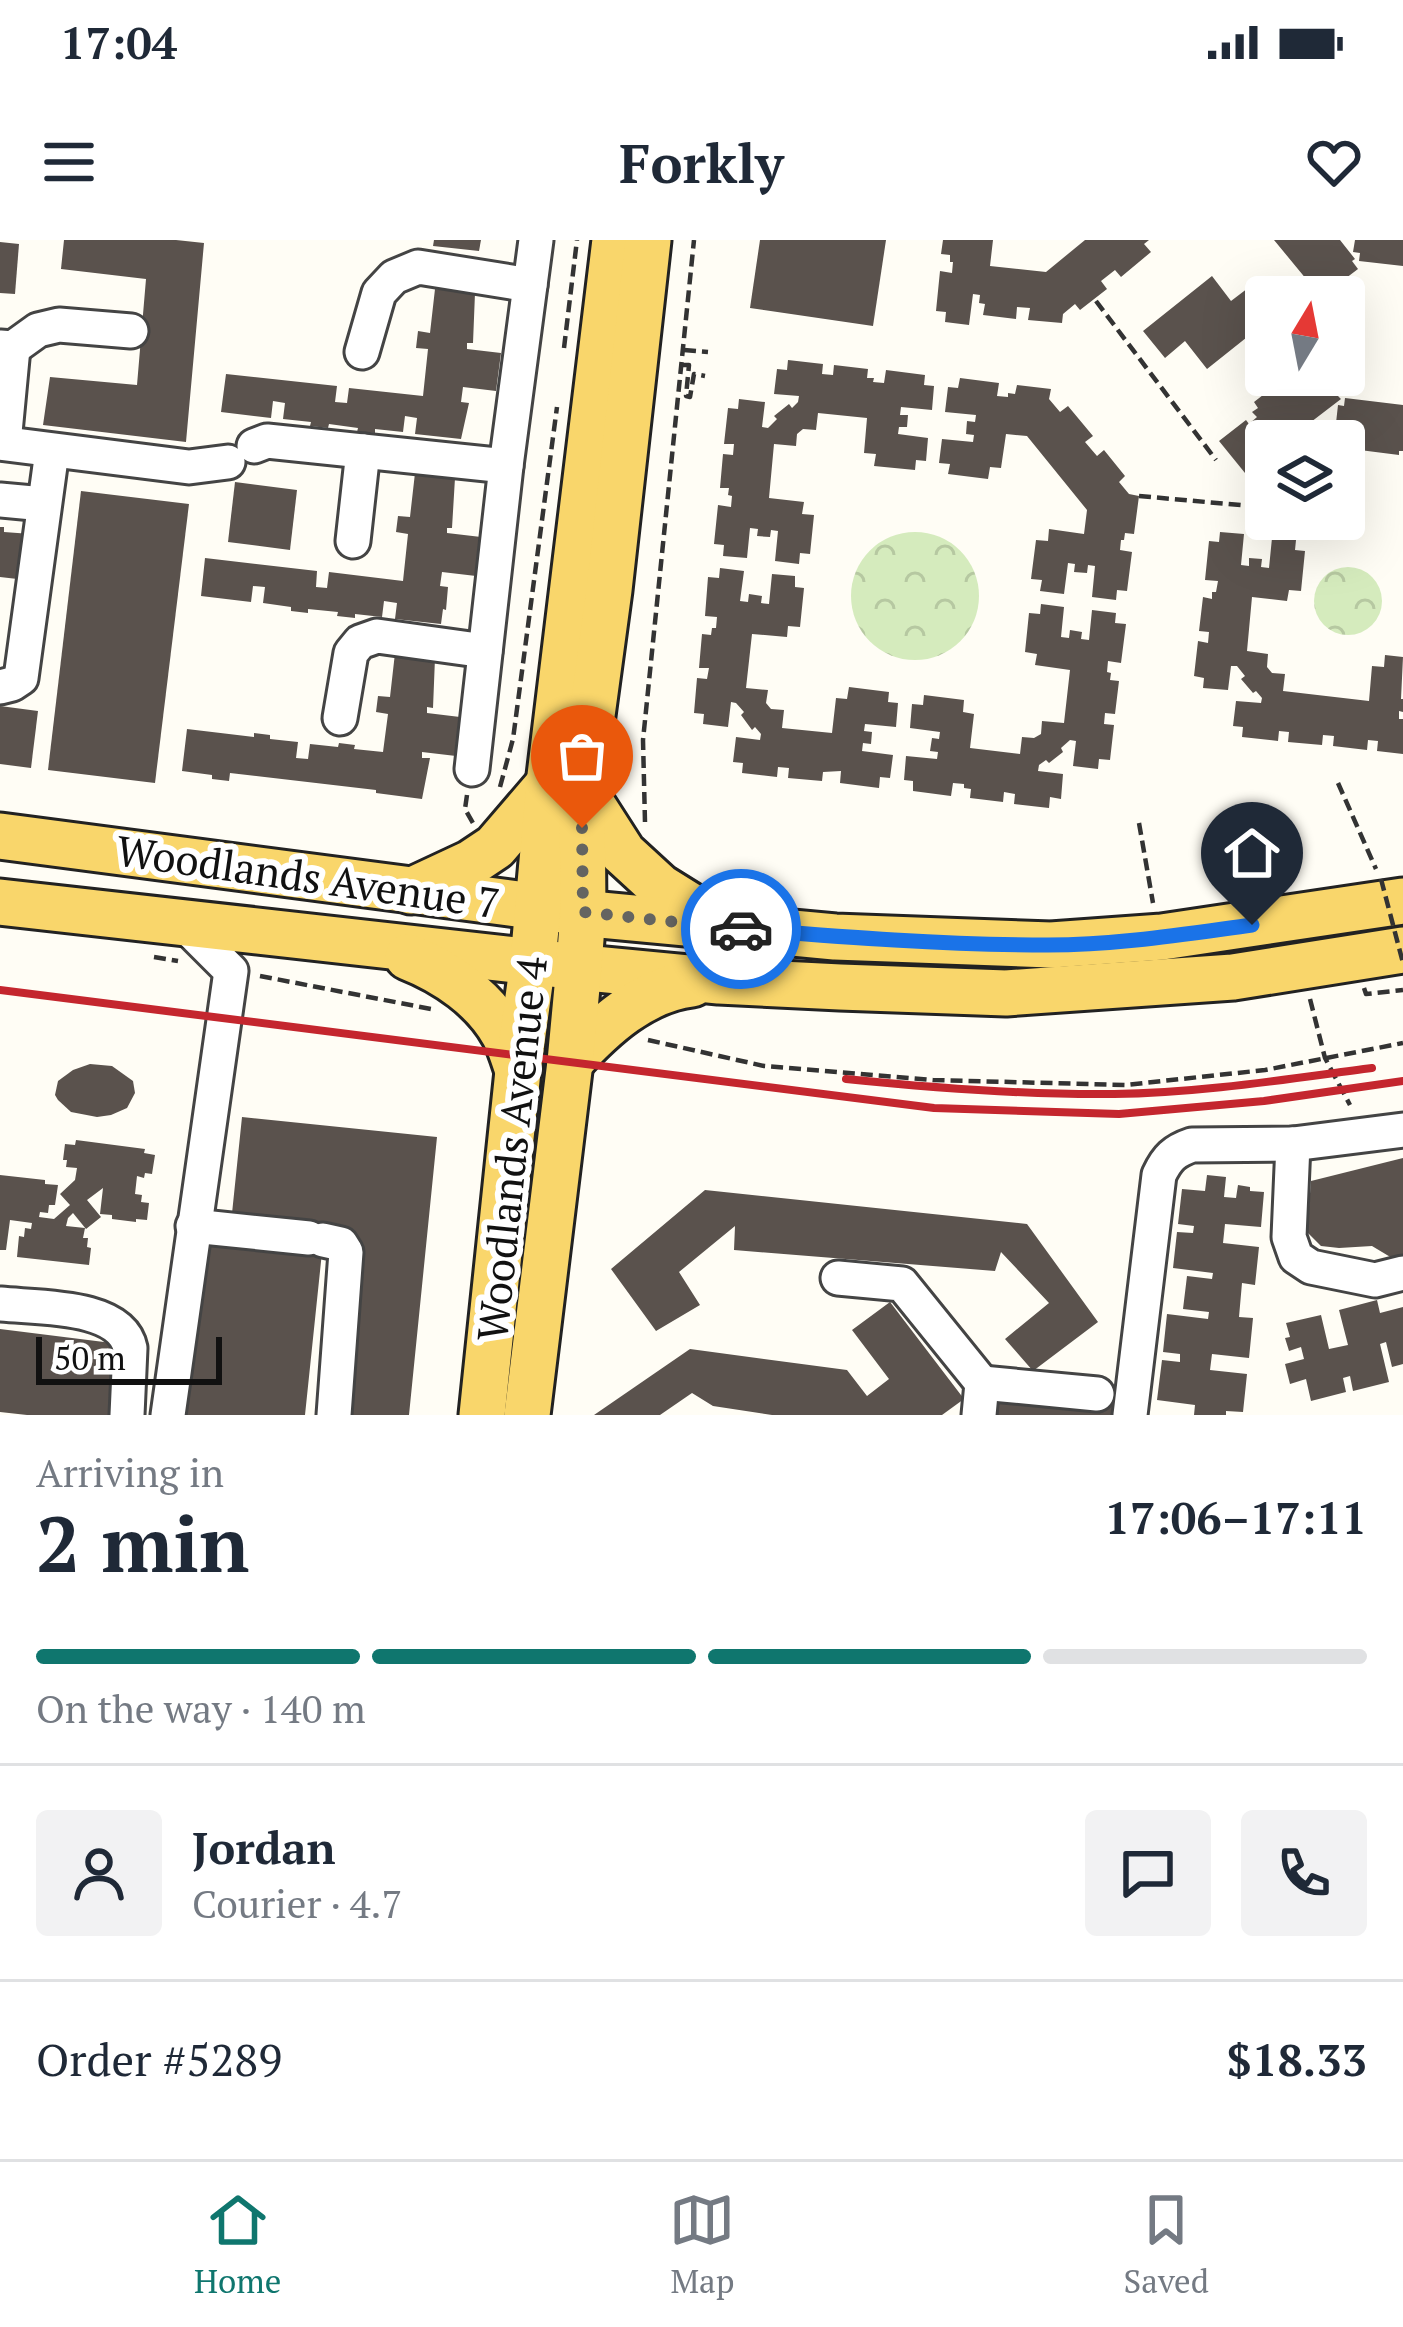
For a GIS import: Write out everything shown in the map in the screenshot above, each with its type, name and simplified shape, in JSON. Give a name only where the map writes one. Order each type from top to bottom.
[{"type":"main road","name":"Woodlands Avenue 4","points":[[565,787],[609,590],[648,240]]},
{"type":"main road","name":"Woodlands Avenue 4","points":[[527,1415],[579,966],[561,910],[595,247]]},
{"type":"main road","points":[[410,891],[495,847],[565,787],[623,854],[660,887],[726,927]]},
{"type":"main road","name":"Woodlands Avenue 7","points":[[0,836],[561,910],[836,937],[1051,945],[1162,937],[1392,890]]},
{"type":"main road","name":"Woodlands Avenue 7","points":[[0,902],[719,981],[1006,993],[1233,977],[1403,950]]},
{"type":"main road","name":"Woodlands Avenue 4","points":[[482,1415],[533,961],[561,910]]},
{"type":"main road","points":[[373,944],[419,961],[472,994],[505,1035],[518,1071]]},
{"type":"main road","points":[[570,1062],[601,1028],[650,997],[680,986],[719,981]]},
{"type":"lane","points":[[486,778],[485,651],[506,466],[530,285],[548,247]]},
{"type":"lane","points":[[362,352],[379,293],[394,278],[418,267],[530,285]]},
{"type":"lane","points":[[131,331],[59,325],[38,330],[6,348],[2,443],[189,467],[241,454],[267,441],[506,466]]},
{"type":"lane","points":[[0,687],[21,678],[52,451]]},
{"type":"lane","points":[[353,541],[364,451]]},
{"type":"lane","points":[[0,500],[44,504]]},
{"type":"lane","points":[[340,718],[351,653],[360,642],[377,636],[485,651]]},
{"type":"lane","points":[[168,1415],[231,971],[184,924]]},
{"type":"lane","points":[[1130,1415],[1159,1175],[1166,1160],[1192,1145],[1293,1144],[1403,1130]]},
{"type":"lane","points":[[1293,1144],[1289,1237],[1296,1257],[1311,1268],[1375,1280],[1403,1273]]},
{"type":"lane","points":[[193,1226],[341,1244],[346,1252],[334,1415]]},
{"type":"lane","points":[[838,1278],[902,1284],[980,1399],[1097,1394]]},
{"type":"lane","points":[[0,1304],[91,1314],[123,1331],[130,1348],[127,1415]]},
{"type":"path","points":[[577,240],[595,247]]},
{"type":"path","points":[[645,839],[643,740],[694,240]]},
{"type":"path","points":[[548,247],[595,247]]},
{"type":"path","points":[[562,364],[595,247]]},
{"type":"path","points":[[1096,301],[1216,460]]},
{"type":"path","points":[[684,350],[708,352]]},
{"type":"path","points":[[683,365],[689,365],[686,396],[690,397],[694,374],[705,376]]},
{"type":"path","points":[[486,778],[513,739],[557,408]]},
{"type":"path","points":[[1139,496],[1245,505]]},
{"type":"path","points":[[518,611],[530,612]]},
{"type":"path","points":[[1338,783],[1392,890],[1403,963]]},
{"type":"path","points":[[465,808],[476,827]]},
{"type":"path","points":[[1138,824],[1155,914]]},
{"type":"path","points":[[1310,999],[1325,1058],[1366,1134]]},
{"type":"path","points":[[644,1039],[764,1066],[933,1080],[1124,1085],[1265,1070],[1403,1043]]},
{"type":"green space","points":[[915,532],[940,536],[961,550],[975,571],[979,596],[975,621],[961,642],[940,656],[915,660],[890,656],[869,642],[855,621],[851,596],[855,571],[869,550],[890,536]]},
{"type":"green space","points":[[1348,567],[1372,577],[1382,601],[1372,625],[1348,635],[1324,625],[1314,601],[1324,577]]},
{"type":"building","points":[[64,240],[204,243],[186,442],[43,425],[50,377],[137,385],[146,279],[61,269]]},
{"type":"building","points":[[434,240],[481,240],[479,251],[433,246]]},
{"type":"building","points":[[760,240],[886,240],[873,326],[750,308]]},
{"type":"building","points":[[943,240],[993,240],[990,266],[1046,272],[1085,240],[1149,240],[1144,244],[1151,252],[1121,277],[1115,270],[1101,281],[1107,289],[1080,310],[1075,304],[1063,314],[1062,323],[1028,320],[1030,308],[1017,307],[1016,319],[983,315],[985,304],[979,303],[980,295],[973,294],[969,325],[945,322],[946,312],[936,311],[940,271],[952,273],[950,255],[941,254]]},
{"type":"building","points":[[1274,240],[1340,240],[1358,269],[1349,276],[1304,276]]},
{"type":"building","points":[[1355,240],[1403,240],[1403,266],[1359,261],[1360,253],[1353,252]]},
{"type":"building","points":[[0,242],[19,244],[15,294],[0,293]]},
{"type":"building","points":[[1212,276],[1231,301],[1245,290],[1245,339],[1207,369],[1185,341],[1165,358],[1143,331]]},
{"type":"building","points":[[435,289],[475,293],[473,343],[467,343],[467,349],[501,353],[496,391],[463,387],[461,402],[469,403],[461,439],[415,434],[417,418],[405,416],[403,432],[310,426],[311,422],[283,419],[285,403],[273,401],[271,418],[221,412],[226,374],[337,386],[335,402],[347,403],[349,388],[423,396],[428,349],[416,348],[418,331],[430,333]]},
{"type":"building","points":[[788,360],[823,364],[822,374],[833,375],[834,365],[868,369],[867,378],[874,378],[873,382],[884,383],[886,370],[925,375],[924,385],[934,386],[932,410],[901,407],[900,415],[908,415],[907,427],[899,427],[898,434],[928,438],[926,461],[916,460],[915,470],[874,466],[876,454],[864,453],[867,418],[818,413],[816,430],[803,429],[797,434],[796,446],[774,444],[769,498],[804,502],[802,514],[814,515],[810,554],[800,553],[799,564],[775,561],[778,531],[771,530],[770,537],[757,536],[758,529],[750,528],[747,558],[723,556],[724,545],[714,544],[718,505],[731,507],[729,488],[720,488],[723,454],[733,455],[734,444],[724,444],[728,408],[738,409],[739,399],[765,402],[762,427],[768,428],[777,419],[774,416],[798,402],[799,396],[774,394],[777,369],[787,370]]},
{"type":"building","points":[[960,378],[999,383],[997,396],[1015,394],[1017,385],[1051,389],[1049,399],[1060,412],[1068,406],[1093,436],[1085,442],[1097,456],[1104,450],[1125,476],[1119,482],[1129,494],[1139,496],[1134,534],[1125,533],[1121,540],[1120,550],[1132,552],[1127,591],[1117,590],[1116,600],[1092,597],[1095,566],[1088,565],[1087,573],[1074,572],[1075,564],[1068,563],[1064,594],[1040,591],[1042,580],[1031,579],[1036,540],[1048,541],[1049,529],[1084,534],[1087,510],[1027,436],[1006,434],[1001,468],[990,467],[988,479],[948,474],[950,464],[939,463],[942,439],[973,442],[974,435],[966,434],[967,421],[975,422],[976,415],[945,412],[948,387],[958,388]]},
{"type":"building","points":[[1262,396],[1341,399],[1314,420],[1254,420],[1257,417],[1252,412],[1258,408],[1254,402]]},
{"type":"building","points":[[1345,398],[1403,405],[1403,451],[1399,455],[1365,451],[1365,420],[1336,420],[1338,405],[1344,406]]},
{"type":"building","points":[[1245,421],[1245,473],[1219,441]]},
{"type":"building","points":[[415,473],[455,478],[452,528],[447,533],[481,537],[476,576],[442,572],[440,586],[448,587],[441,624],[395,619],[397,603],[384,601],[382,617],[291,611],[291,607],[263,603],[265,587],[253,586],[251,602],[201,596],[205,558],[317,571],[316,587],[327,588],[329,572],[403,581],[408,534],[396,532],[398,516],[410,517]]},
{"type":"building","points":[[235,482],[297,490],[290,550],[228,542]]},
{"type":"building","points":[[81,491],[189,504],[155,783],[48,770]]},
{"type":"building","points":[[0,527],[4,532],[31,534],[26,580],[0,577]]},
{"type":"building","points":[[1220,532],[1244,534],[1241,565],[1249,566],[1249,558],[1262,559],[1261,567],[1269,568],[1272,540],[1296,540],[1295,550],[1305,551],[1301,591],[1289,590],[1287,601],[1252,597],[1247,651],[1268,654],[1267,667],[1272,673],[1285,674],[1283,691],[1369,701],[1372,666],[1384,667],[1385,655],[1403,657],[1399,719],[1403,719],[1403,754],[1377,751],[1378,741],[1368,740],[1367,750],[1333,746],[1334,736],[1323,735],[1322,745],[1288,742],[1289,732],[1279,731],[1278,741],[1242,737],[1243,727],[1233,726],[1236,701],[1261,703],[1262,698],[1241,679],[1245,676],[1231,666],[1228,690],[1203,688],[1204,678],[1194,676],[1198,641],[1208,643],[1209,632],[1199,631],[1203,597],[1212,599],[1218,581],[1205,580],[1209,541],[1219,542]]},
{"type":"building","points":[[720,568],[744,571],[740,601],[748,602],[749,594],[762,596],[761,603],[769,604],[772,574],[795,576],[795,587],[804,588],[800,627],[788,626],[787,637],[752,634],[746,688],[768,690],[766,703],[771,709],[784,710],[782,728],[832,733],[836,698],[847,699],[849,687],[889,692],[888,702],[898,703],[896,727],[865,724],[864,731],[872,732],[871,744],[863,743],[862,751],[893,755],[890,778],[880,777],[879,788],[840,783],[841,771],[823,772],[822,781],[788,778],[789,768],[778,767],[777,777],[742,773],[743,763],[733,762],[736,737],[760,740],[761,734],[755,727],[752,730],[741,715],[744,712],[731,702],[728,727],[703,724],[704,714],[694,713],[697,678],[707,679],[709,668],[699,668],[702,634],[711,635],[716,628],[717,617],[705,616],[708,577],[719,578]]},
{"type":"building","points":[[1041,604],[1064,607],[1061,637],[1069,638],[1070,630],[1082,632],[1081,639],[1089,640],[1092,610],[1116,613],[1115,623],[1126,624],[1121,663],[1108,661],[1110,680],[1119,681],[1115,714],[1105,713],[1104,724],[1114,725],[1110,760],[1099,759],[1098,769],[1073,766],[1076,741],[1070,740],[1061,748],[1063,752],[1039,765],[1038,771],[1063,774],[1061,799],[1050,797],[1049,808],[1014,804],[1015,794],[1004,792],[1003,802],[970,798],[971,789],[964,784],[953,783],[951,796],[913,791],[913,781],[904,780],[906,756],[937,759],[938,752],[930,751],[932,738],[939,739],[940,732],[910,728],[912,704],[923,705],[924,695],[964,700],[963,712],[974,714],[970,748],[1020,754],[1022,737],[1041,734],[1042,721],[1064,723],[1070,670],[1035,665],[1037,654],[1025,652],[1029,613],[1040,614]]},
{"type":"building","points":[[395,653],[435,658],[433,708],[427,707],[427,713],[460,717],[456,756],[422,752],[422,758],[430,758],[422,799],[230,773],[229,781],[182,771],[187,729],[254,737],[254,733],[298,742],[296,758],[308,759],[310,744],[338,747],[339,743],[383,752],[388,714],[376,712],[378,696],[390,697]]},
{"type":"building","points":[[0,706],[38,711],[31,768],[0,764]]},
{"type":"building","points":[[90,1064],[112,1066],[133,1081],[135,1093],[127,1108],[97,1117],[71,1112],[58,1100],[58,1081]]},
{"type":"building","points":[[242,1117],[437,1137],[409,1415],[339,1415],[357,1236],[324,1233],[305,1415],[184,1415],[202,1236],[231,1223]]},
{"type":"building","points":[[76,1140],[145,1149],[144,1153],[155,1155],[152,1174],[137,1176],[135,1194],[149,1203],[147,1220],[100,1214],[103,1188],[87,1200],[101,1217],[86,1229],[73,1213],[66,1226],[85,1228],[83,1238],[88,1238],[91,1248],[89,1265],[17,1257],[19,1236],[24,1237],[32,1223],[10,1220],[6,1250],[0,1250],[0,1175],[58,1185],[55,1205],[39,1217],[54,1219],[70,1205],[60,1194],[75,1180],[77,1168],[66,1167],[67,1160],[63,1160],[65,1144],[75,1145]]},
{"type":"building","points":[[1403,1158],[1403,1275],[1397,1261],[1372,1246],[1321,1246],[1307,1232],[1311,1181]]},
{"type":"building","points":[[1207,1175],[1226,1177],[1224,1197],[1236,1198],[1238,1185],[1264,1192],[1261,1227],[1225,1224],[1223,1243],[1259,1247],[1255,1285],[1242,1283],[1239,1317],[1253,1318],[1249,1358],[1212,1354],[1210,1370],[1247,1374],[1243,1412],[1226,1411],[1226,1415],[1194,1415],[1195,1405],[1157,1400],[1162,1360],[1180,1362],[1180,1354],[1163,1352],[1167,1314],[1208,1319],[1209,1312],[1183,1309],[1187,1276],[1212,1279],[1213,1273],[1173,1268],[1177,1232],[1193,1233],[1194,1226],[1178,1224],[1182,1189],[1205,1191]]},
{"type":"building","points":[[705,1190],[1027,1224],[1098,1322],[1033,1371],[1005,1339],[1049,1303],[1001,1252],[995,1271],[734,1250],[735,1226],[679,1272],[700,1305],[656,1331],[611,1269]]},
{"type":"building","points":[[1377,1300],[1380,1313],[1403,1307],[1403,1364],[1392,1367],[1386,1342],[1380,1344],[1389,1382],[1353,1391],[1350,1376],[1343,1378],[1346,1392],[1311,1401],[1306,1379],[1290,1384],[1285,1364],[1304,1359],[1301,1347],[1289,1351],[1286,1323],[1321,1315],[1329,1349],[1348,1345],[1339,1310]]},
{"type":"building","points":[[890,1302],[964,1399],[942,1415],[772,1415],[713,1406],[692,1393],[660,1415],[594,1415],[690,1349],[847,1370],[867,1396],[889,1379],[852,1330]]},
{"type":"building","points":[[0,1329],[128,1345],[119,1415],[0,1412]]},
{"type":"building","points":[[994,1393],[1121,1407],[1120,1415],[992,1415]]},
{"type":"railway","points":[[0,990],[934,1108],[1119,1114],[1264,1101],[1403,1081]]},
{"type":"railway","points":[[846,1079],[1114,1094],[1211,1088],[1372,1068]]},
{"type":"way so far","points":[[582,828],[583,912],[741,929]]},
{"type":"route","points":[[741,929],[1051,945],[1252,925]]}]
